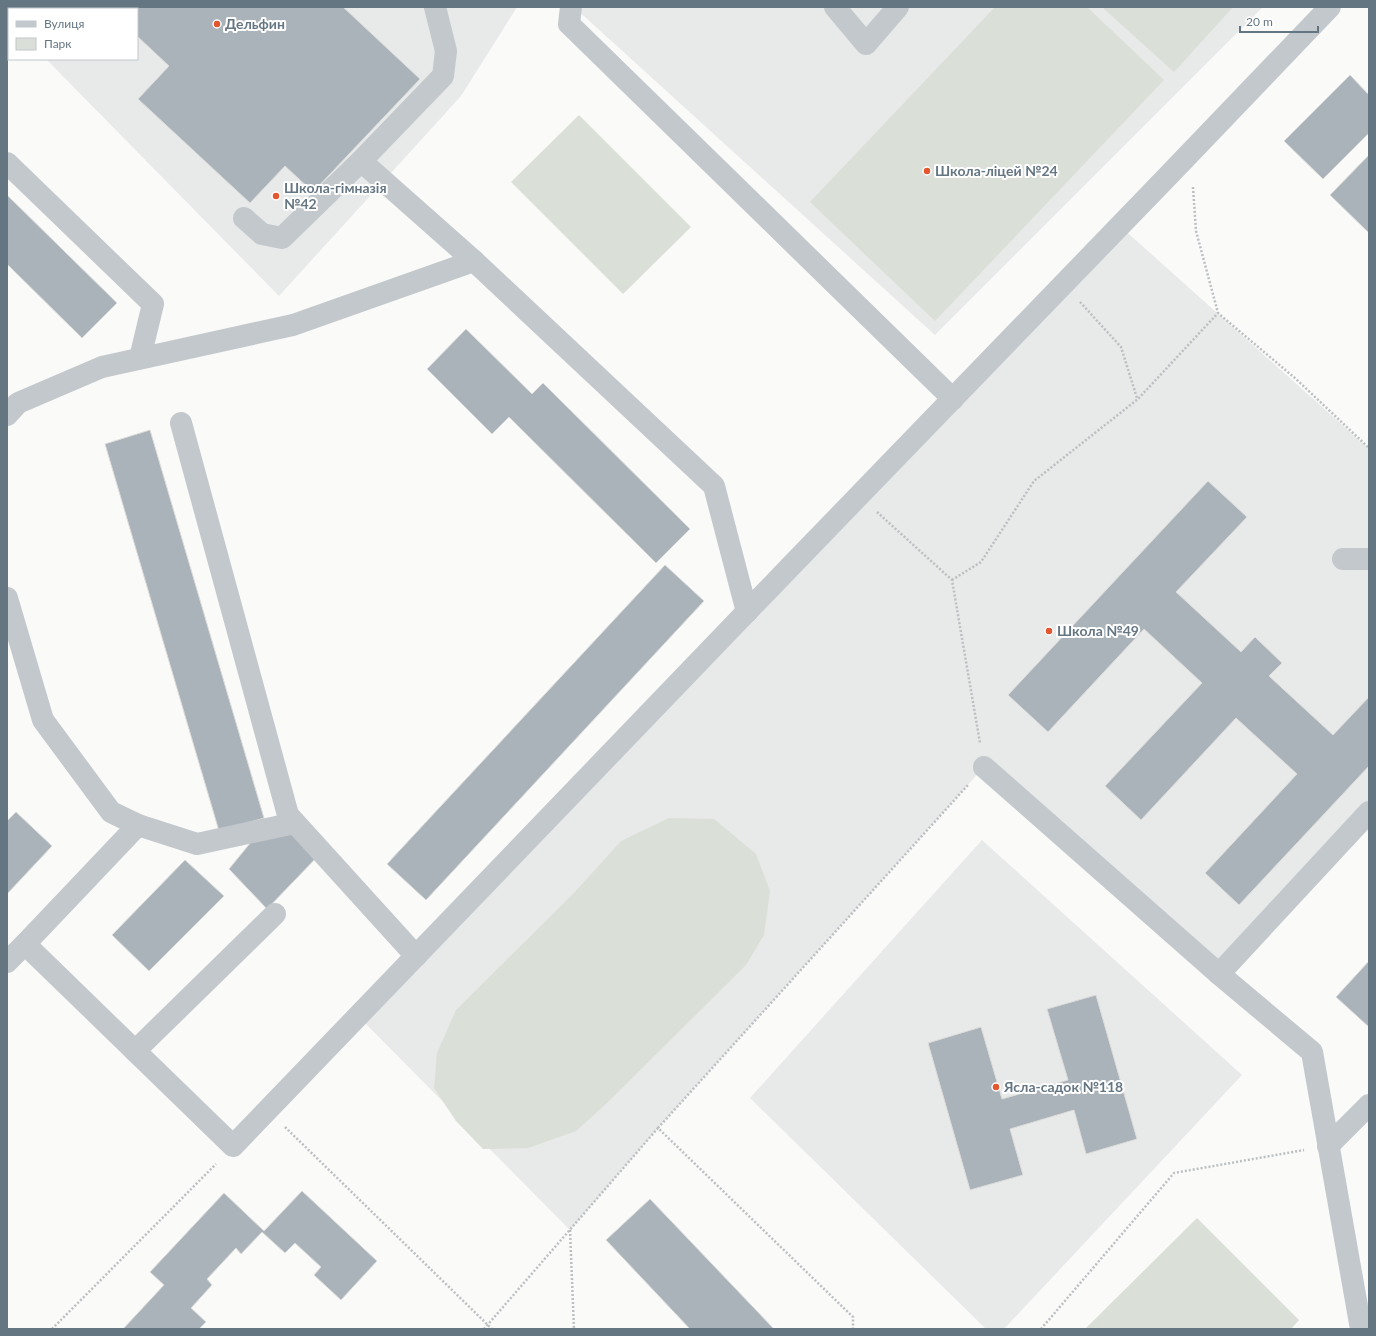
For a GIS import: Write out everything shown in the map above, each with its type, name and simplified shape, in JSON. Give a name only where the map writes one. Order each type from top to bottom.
[{"type":"lane","points":[[244,218],[262,234],[282,238],[361,161],[443,76],[446,51],[435,7]]},
{"type":"lane","points":[[571,7],[569,24],[953,398]]},
{"type":"lane","points":[[835,7],[866,44],[898,7]]},
{"type":"lane","points":[[25,944],[233,1146],[1330,7]]},
{"type":"lane","points":[[361,161],[474,261],[714,486],[747,612]]},
{"type":"lane","points":[[7,163],[153,304],[140,358]]},
{"type":"lane","points":[[11,403],[102,367],[293,325],[474,261]]},
{"type":"lane","points":[[181,422],[288,816],[416,956]]},
{"type":"lane","points":[[1343,559],[1369,559]]},
{"type":"lane","points":[[7,598],[43,720],[111,812],[138,825],[197,844],[295,823]]},
{"type":"lane","points":[[984,767],[1219,974],[1312,1052],[1360,1329]]},
{"type":"lane","points":[[1219,974],[1369,812]]},
{"type":"lane","points":[[7,962],[138,825]]},
{"type":"lane","points":[[135,1051],[275,914]]},
{"type":"lane","points":[[1328,1146],[1369,1105]]},
{"type":"path","points":[[1193,186],[1196,231],[1218,313],[1296,379],[1369,448]]},
{"type":"path","points":[[1051,298],[1079,301],[1121,347],[1138,398]]},
{"type":"path","points":[[952,580],[981,562],[1034,481],[1138,398],[1218,313]]},
{"type":"path","points":[[484,1329],[658,1128],[984,767],[952,580],[859,495]]},
{"type":"path","points":[[268,1110],[492,1329]]},
{"type":"path","points":[[658,1128],[853,1317],[853,1329]]},
{"type":"path","points":[[52,1329],[233,1146]]},
{"type":"path","points":[[1041,1329],[1174,1173],[1328,1146]]},
{"type":"path","points":[[570,1230],[574,1329]]},
{"type":"shaded area","name":"Школа-гімназія №42","points":[[7,7],[517,7],[461,96],[279,296],[47,60],[138,60],[138,8],[8,8],[8,20]]},
{"type":"shaded area","name":"Школа-ліцей №24","points":[[574,7],[1263,7],[935,335]]},
{"type":"shaded area","name":"Школа №49","points":[[1120,226],[1369,449],[1369,812],[1219,974],[984,767],[658,1128],[570,1230],[358,1016]]},
{"type":"shaded area","name":"Ясла-садок №118","points":[[982,840],[1242,1075],[1004,1329],[986,1329],[750,1098]]},
{"type":"green space","points":[[995,7],[1087,7],[1164,80],[935,321],[810,202]]},
{"type":"green space","points":[[1102,7],[1233,7],[1174,72]]},
{"type":"green space","points":[[579,115],[691,227],[623,294],[511,182]]},
{"type":"green space","points":[[669,818],[714,819],[756,854],[770,891],[764,935],[746,965],[608,1102],[576,1131],[528,1148],[483,1149],[456,1121],[434,1088],[437,1053],[456,1010],[574,893],[621,841]]},
{"type":"green space","points":[[1197,1218],[1299,1320],[1291,1329],[1085,1329]]},
{"type":"building","points":[[106,7],[343,7],[420,79],[313,192],[285,166],[250,203],[138,99],[169,66],[138,37],[138,8]]},
{"type":"building","points":[[1350,75],[1369,95],[1369,133],[1323,179],[1284,141]]},
{"type":"building","points":[[1369,155],[1369,233],[1330,195]]},
{"type":"building","points":[[7,195],[117,303],[82,338],[7,264]]},
{"type":"building","points":[[466,329],[532,394],[543,383],[690,529],[656,563],[509,417],[492,434],[427,369]]},
{"type":"building","points":[[150,430],[264,818],[219,831],[105,444]]},
{"type":"building","points":[[1208,481],[1247,517],[1176,592],[1241,652],[1255,637],[1282,663],[1269,676],[1333,735],[1369,697],[1369,766],[1239,905],[1205,873],[1297,774],[1236,718],[1141,820],[1105,786],[1202,683],[1144,629],[1048,732],[1008,695]]},
{"type":"building","points":[[665,565],[704,601],[426,900],[387,864]]},
{"type":"building","points":[[16,812],[52,846],[7,894],[7,821]]},
{"type":"building","points":[[288,827],[318,856],[267,909],[229,869],[256,836]]},
{"type":"building","points":[[185,860],[224,896],[149,971],[112,935]]},
{"type":"building","points":[[1369,961],[1369,1027],[1336,997]]},
{"type":"building","points":[[1096,995],[1137,1139],[1086,1154],[1074,1110],[1010,1129],[1023,1175],[970,1190],[928,1043],[981,1027],[1002,1099],[1068,1080],[1047,1009]]},
{"type":"building","points":[[302,1191],[377,1261],[341,1300],[314,1275],[321,1267],[295,1243],[285,1253],[262,1232],[241,1254],[236,1248],[207,1279],[212,1285],[191,1308],[206,1322],[199,1329],[123,1329],[164,1285],[150,1272],[224,1193],[264,1231]]},
{"type":"building","points":[[650,1199],[774,1329],[690,1329],[606,1240]]},
{"type":"place","name":"Дельфин","points":[[217,24]]},
{"type":"place","name":"Школа-ліцей №24","points":[[927,171]]},
{"type":"place","name":"Школа-гімназія №42","points":[[276,196]]},
{"type":"place","name":"Школа №49","points":[[1049,631]]},
{"type":"place","name":"Ясла-садок №118","points":[[996,1087]]}]
